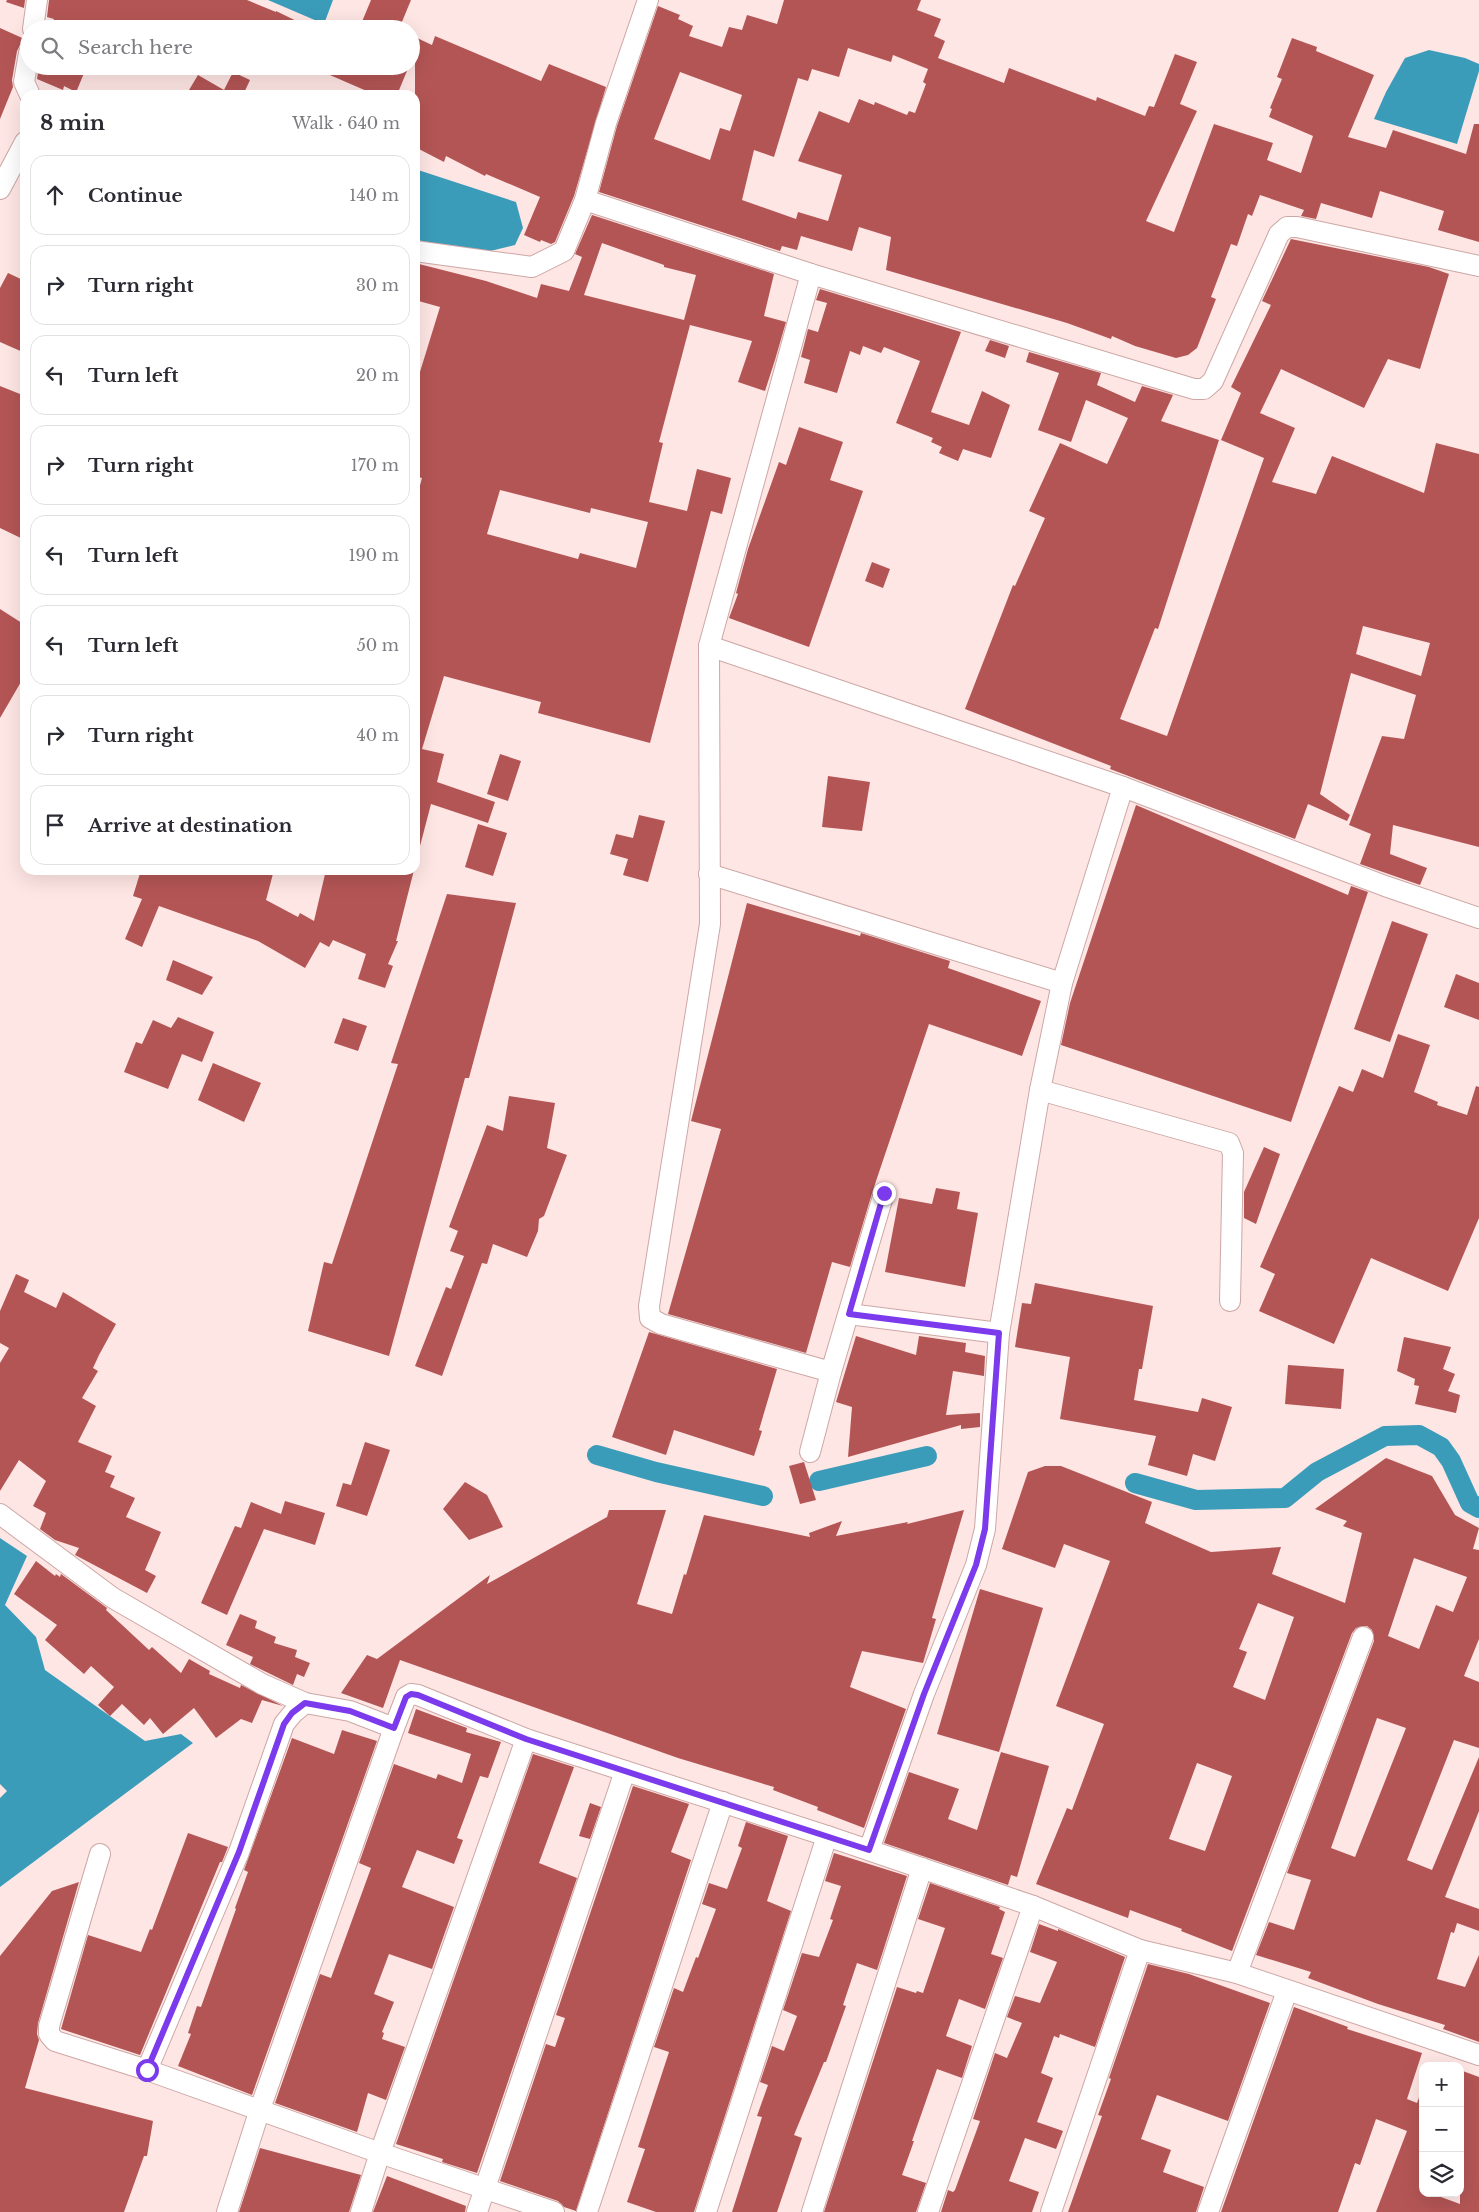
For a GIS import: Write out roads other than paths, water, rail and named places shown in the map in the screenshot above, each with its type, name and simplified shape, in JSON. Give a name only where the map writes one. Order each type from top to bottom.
[{"type":"street","points":[[34,20],[37,0]]},
{"type":"street","points":[[420,252],[532,267],[564,251],[585,200],[606,123],[648,0]]},
{"type":"street","points":[[25,75],[24,82],[28,90]]},
{"type":"street","points":[[0,189],[20,151]]},
{"type":"street","points":[[585,200],[811,274],[1194,390],[1204,388],[1213,382],[1279,234],[1287,227],[1297,226],[1479,266]]},
{"type":"street","points":[[811,274],[709,646],[710,924],[649,1306],[650,1318],[661,1324],[831,1372]]},
{"type":"street","points":[[709,646],[1123,787],[1376,882],[1479,918]]},
{"type":"street","points":[[869,1850],[924,1694],[976,1565],[985,1529],[999,1333],[1040,1090],[1062,983],[1123,787]]},
{"type":"street","points":[[709,874],[1062,983]]},
{"type":"street","points":[[1040,1090],[1229,1143],[1233,1153],[1230,1301]]},
{"type":"street","points":[[810,1452],[831,1372],[884,1193]]},
{"type":"street","points":[[849,1314],[999,1333]]},
{"type":"street","points":[[0,1514],[113,1598],[262,1684],[300,1700],[350,1711],[394,1728]]},
{"type":"street","points":[[1237,1973],[1363,1637]]},
{"type":"street","points":[[226,2212],[260,2109],[394,1728],[406,1697],[411,1694],[418,1695],[526,1739],[827,1836],[1033,1906],[1140,1950],[1237,1973],[1287,1992],[1479,2055]]},
{"type":"street","points":[[147,2070],[239,1852],[284,1724],[300,1700]]},
{"type":"street","points":[[361,2212],[526,1739]]},
{"type":"street","points":[[477,2212],[625,1770]]},
{"type":"street","points":[[587,2212],[723,1802]]},
{"type":"street","points":[[706,2212],[827,1836]]},
{"type":"street","points":[[100,1854],[49,2026],[49,2034],[55,2041],[147,2070],[380,2153],[554,2212]]},
{"type":"street","points":[[812,2212],[922,1868]]},
{"type":"street","points":[[928,2212],[1033,1906]]},
{"type":"street","points":[[1051,2212],[1140,1950]]},
{"type":"street","points":[[1208,2212],[1287,1992]]},
{"type":"water","points":[[268,0],[333,0],[326,20],[315,20]]},
{"type":"water","points":[[1429,50],[1465,58],[1479,64],[1479,71],[1457,144],[1374,119],[1386,92],[1405,58]]},
{"type":"water","points":[[420,171],[516,202],[523,228],[515,245],[486,252],[420,244]]},
{"type":"water","points":[[0,1538],[27,1556],[5,1605],[36,1637],[45,1670],[145,1741],[181,1734],[193,1743],[0,1887],[0,1798],[7,1791],[0,1784]]},
{"type":"waterway","points":[[1135,1483],[1196,1500],[1285,1498],[1317,1472],[1385,1436],[1419,1435],[1441,1447],[1451,1461],[1470,1503],[1479,1508]]},
{"type":"waterway","points":[[597,1455],[656,1472],[763,1496]]},
{"type":"waterway","points":[[819,1481],[927,1456]]}]
